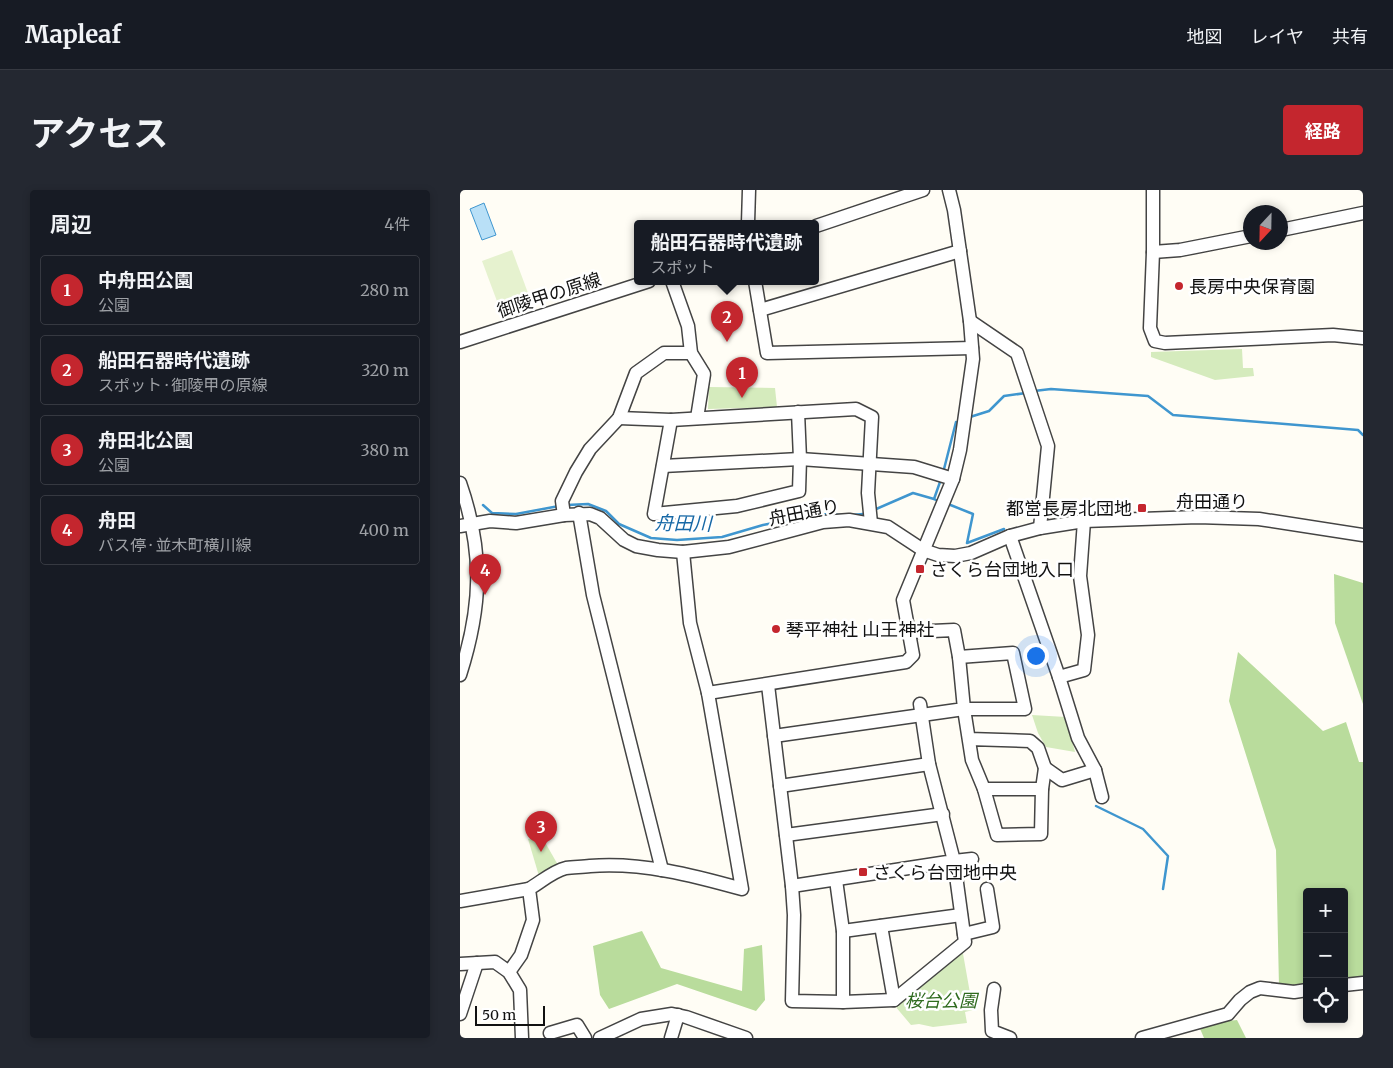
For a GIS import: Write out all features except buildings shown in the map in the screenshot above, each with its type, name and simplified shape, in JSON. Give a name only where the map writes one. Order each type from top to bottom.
[{"type":"street","points":[[748,220],[749,190]]},
{"type":"street","points":[[819,225],[923,190]]},
{"type":"street","points":[[915,671],[910,632],[903,600],[953,479],[962,441],[973,359],[970,321],[954,210],[949,190]]},
{"type":"street","points":[[1153,190],[1150,328],[1155,341],[1165,343],[1332,336],[1363,338]]},
{"type":"street","points":[[1288,228],[1363,214]]},
{"type":"street","points":[[1153,252],[1180,250],[1243,237]]},
{"type":"street","points":[[760,310],[960,251]]},
{"type":"street","name":"御陵甲の原線","points":[[460,342],[637,285]]},
{"type":"street","points":[[673,285],[688,326],[691,354],[704,374],[697,418]]},
{"type":"street","points":[[755,285],[767,353],[972,348]]},
{"type":"street","points":[[970,321],[1017,353],[1048,446],[1040,528]]},
{"type":"street","points":[[563,509],[576,472],[590,448],[620,418],[636,373],[664,354],[691,354]]},
{"type":"street","points":[[620,418],[671,420],[856,409],[872,416],[868,464],[871,523]]},
{"type":"street","points":[[671,420],[654,514],[737,506],[798,491],[800,459],[798,412]]},
{"type":"street","points":[[663,466],[800,459],[914,468],[953,479]]},
{"type":"street","points":[[460,483],[468,505],[466,525],[476,548],[477,594],[470,644],[460,676]]},
{"type":"street","name":"舟田通り","points":[[466,525],[490,521],[516,524],[563,509],[590,514],[600,518],[624,540],[636,546],[683,552],[729,547],[823,522],[849,520],[888,527],[923,550],[938,555],[955,556],[970,553],[1010,536],[1040,528],[1084,521],[1198,518],[1259,519],[1363,535]]},
{"type":"street","points":[[578,513],[593,595],[662,870]]},
{"type":"street","points":[[1059,677],[1084,670],[1088,635],[1080,576],[1084,521]]},
{"type":"street","points":[[1010,536],[1078,738],[1095,770],[1102,797]]},
{"type":"street","points":[[460,901],[529,889],[567,868],[615,864],[662,870],[742,889],[708,693],[690,623],[683,552]]},
{"type":"street","points":[[910,632],[954,630],[959,657],[964,709],[972,760],[984,789],[997,835],[1041,834],[1044,768],[1038,748],[1030,740],[969,739]]},
{"type":"street","points":[[774,736],[921,710],[1025,709],[1013,654],[959,657]]},
{"type":"street","points":[[708,693],[906,662],[913,655]]},
{"type":"street","points":[[768,685],[792,886],[794,915],[792,1002],[894,1000],[965,942],[954,862],[929,764],[921,710]]},
{"type":"street","points":[[780,786],[929,764]]},
{"type":"street","points":[[1044,768],[1062,780],[1095,770]]},
{"type":"street","points":[[984,789],[1042,789]]},
{"type":"street","points":[[786,835],[943,814]]},
{"type":"street","points":[[792,886],[972,859]]},
{"type":"street","points":[[836,880],[843,931],[844,1002]]},
{"type":"street","points":[[508,972],[521,955],[533,920],[529,889]]},
{"type":"street","points":[[964,934],[993,927],[987,889]]},
{"type":"street","points":[[843,931],[962,915]]},
{"type":"street","points":[[881,926],[894,1000]]},
{"type":"street","points":[[460,964],[495,962],[508,972],[520,990],[522,1038]]},
{"type":"street","points":[[460,1014],[477,963]]},
{"type":"street","points":[[1348,985],[1363,983]]},
{"type":"street","points":[[1142,1038],[1228,1014],[1240,1000],[1250,992],[1260,988],[1294,992],[1303,991]]},
{"type":"street","points":[[994,989],[992,1031],[1010,1038]]},
{"type":"street","points":[[600,1038],[641,1019],[672,1014],[718,1034],[746,1038]]},
{"type":"street","points":[[671,1038],[678,1015]]},
{"type":"street","points":[[550,1033],[576,1025],[585,1038]]},
{"type":"green space","points":[[512,250],[531,301],[501,312],[482,261]]},
{"type":"green space","points":[[1242,349],[1243,368],[1253,368],[1254,376],[1215,380],[1151,357],[1151,352]]},
{"type":"green space","points":[[709,387],[775,388],[777,407],[708,409]]},
{"type":"green space","points":[[1334,574],[1363,583],[1363,704],[1335,623]]},
{"type":"green space","points":[[1238,652],[1323,731],[1346,722],[1359,762],[1363,762],[1363,977],[1348,979],[1348,888],[1303,888],[1303,984],[1279,987],[1276,850],[1229,701]]},
{"type":"green space","points":[[1032,715],[1066,717],[1075,752],[1046,747],[1038,733]]},
{"type":"green space","points":[[542,837],[558,865],[539,876],[528,839]]},
{"type":"green space","points":[[642,931],[661,968],[742,991],[744,949],[762,945],[765,1000],[756,1011],[677,984],[609,1009],[600,995],[593,946]]},
{"type":"green space","name":"桜台公園","points":[[962,948],[973,1010],[965,1012],[967,1023],[933,1027],[919,1024],[911,1025],[895,1006]]},
{"type":"green space","points":[[1237,1020],[1246,1038],[1204,1038],[1198,1024]]},
{"type":"water","points":[[484,203],[496,235],[482,240],[470,209]]},
{"type":"waterway","points":[[1034,391],[1051,389],[1148,396],[1173,415],[1358,430],[1363,435]]},
{"type":"waterway","points":[[970,417],[989,411],[1004,396],[1026,393]]},
{"type":"waterway","points":[[944,469],[956,422]]},
{"type":"waterway","points":[[874,510],[913,493],[934,499],[940,482]]},
{"type":"waterway","points":[[934,499],[940,502]]},
{"type":"waterway","name":"舟田川","points":[[567,505],[588,504],[606,511],[619,524],[651,538],[677,540],[722,537],[763,525],[819,514],[841,515]]},
{"type":"waterway","points":[[948,504],[973,514],[967,543],[1004,529]]},
{"type":"waterway","name":"舟田川","points":[[483,505],[492,513],[516,514],[559,506]]},
{"type":"waterway","name":"舟田川","points":[[852,515],[863,514]]},
{"type":"waterway","points":[[1096,806],[1143,829],[1168,856],[1163,889]]},
{"type":"place","name":"長房中央保育園","points":[[1179,286]]},
{"type":"place","name":"船田石器時代遺跡","points":[[727,342]]},
{"type":"place","name":"中舟田公園","points":[[742,398]]},
{"type":"place","name":"都営長房北団地","points":[[1142,508]]},
{"type":"place","name":"さくら台団地入口","points":[[920,569]]},
{"type":"place","name":"舟田","points":[[485,595]]},
{"type":"place","name":"琴平神社 山王神社","points":[[776,629]]},
{"type":"place","name":"舟田北公園","points":[[541,852]]},
{"type":"place","name":"さくら台団地中央","points":[[863,872]]}]
